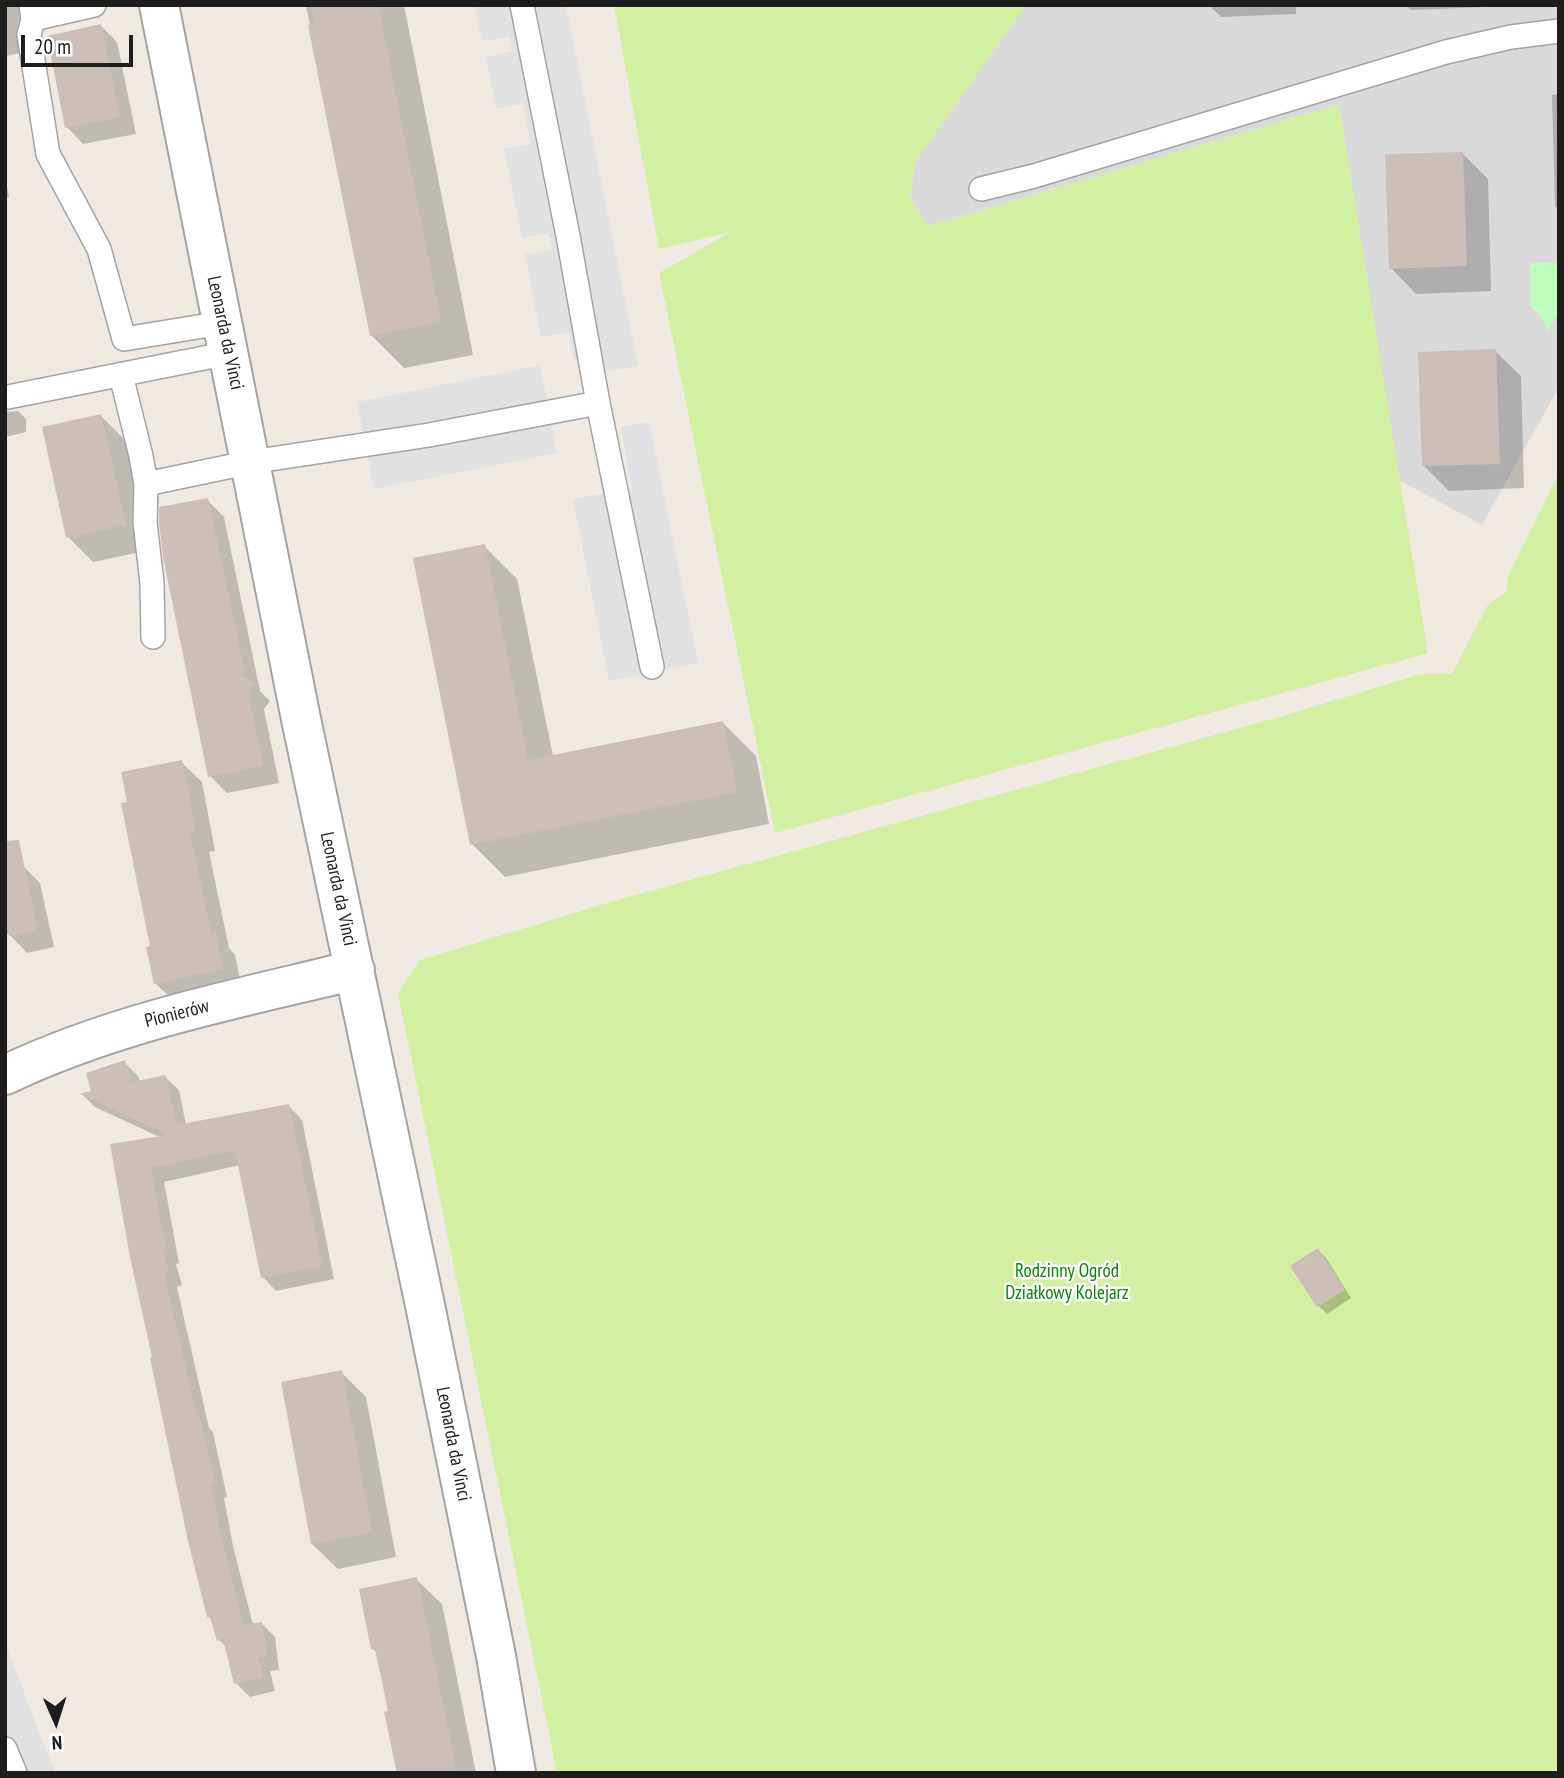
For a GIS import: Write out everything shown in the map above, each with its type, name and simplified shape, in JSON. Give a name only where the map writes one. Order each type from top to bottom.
[{"type":"street","name":"Leonarda da Vinci","points":[[159,5],[301,719],[429,1324],[496,1656],[516,1773]]},
{"type":"street","name":"Pionierów","points":[[5,1075],[92,1039],[147,1021],[355,970]]},
{"type":"lane","points":[[94,5],[32,12],[29,35],[48,153],[99,249],[124,339],[226,338]]},
{"type":"lane","points":[[522,5],[598,403],[652,667]]},
{"type":"lane","points":[[981,189],[1034,176],[1446,52],[1511,37],[1559,31]]},
{"type":"lane","points":[[8,397],[121,375],[226,338]]},
{"type":"lane","points":[[121,375],[146,484],[145,522],[152,583],[153,637]]},
{"type":"lane","points":[[146,484],[251,462],[429,435],[598,403]]},
{"type":"lane","points":[[5,1749],[15,1773]]},
{"type":"shaded area","points":[[475,5],[566,5],[638,366],[611,371],[574,360],[569,332],[541,337],[525,254],[553,249],[548,233],[522,238],[504,149],[531,144],[523,104],[496,109],[486,57],[512,51],[509,37],[482,41]]},
{"type":"shaded area","points":[[1026,5],[1559,5],[1559,387],[1482,525],[1399,480],[1339,104],[928,226],[910,197],[915,162]]},
{"type":"shaded area","points":[[540,365],[557,453],[374,489],[357,402]]},
{"type":"shaded area","points":[[649,422],[698,663],[609,681],[573,499],[632,488],[621,427]]},
{"type":"shaded area","points":[[5,1643],[23,1690],[55,1773],[5,1773]]},
{"type":"green space","points":[[614,5],[1026,5],[915,162],[910,197],[929,226],[1339,104],[1428,653],[775,833],[659,273],[731,232],[659,249]]},
{"type":"green space","points":[[1530,263],[1559,263],[1559,312],[1548,331],[1541,316],[1530,306]]},
{"type":"green space","name":"Rodzinny Ogród Działkowy Kolejarz","points":[[1559,473],[1559,1773],[557,1773],[398,993],[420,960],[614,901],[1283,716],[1421,674],[1452,674],[1487,606],[1506,592],[1508,577]]},
{"type":"building","points":[[311,5],[378,5],[441,322],[370,336],[308,25],[315,23]]},
{"type":"building","points":[[101,24],[120,117],[65,128],[47,36]]},
{"type":"building","points":[[1463,152],[1467,266],[1389,269],[1385,154]]},
{"type":"building","points":[[1496,349],[1500,464],[1422,466],[1418,352]]},
{"type":"building","points":[[101,414],[126,525],[66,538],[42,427]]},
{"type":"building","points":[[208,498],[245,673],[242,676],[255,683],[248,692],[263,766],[208,777],[163,557],[159,507]]},
{"type":"building","points":[[485,544],[528,760],[723,721],[737,792],[470,845],[413,558]]},
{"type":"building","points":[[182,760],[196,831],[190,832],[211,933],[216,933],[223,969],[154,984],[146,947],[150,946],[121,803],[127,802],[121,772]]},
{"type":"building","points":[[19,840],[38,931],[9,936],[5,917],[5,841]]},
{"type":"building","points":[[125,1060],[132,1082],[166,1075],[176,1125],[289,1104],[322,1266],[261,1278],[235,1150],[151,1168],[166,1250],[163,1250],[169,1272],[164,1273],[215,1484],[211,1485],[220,1531],[243,1624],[262,1622],[267,1656],[258,1658],[263,1677],[234,1684],[223,1639],[217,1641],[210,1617],[207,1617],[188,1541],[130,1257],[110,1144],[168,1135],[80,1094],[91,1091],[86,1073]]},
{"type":"building","points":[[1318,1248],[1345,1290],[1317,1307],[1290,1266]]},
{"type":"building","points":[[342,1370],[372,1533],[311,1544],[281,1382]]},
{"type":"building","points":[[417,1577],[457,1773],[397,1773],[384,1712],[388,1711],[382,1682],[375,1649],[371,1650],[359,1589]]}]
